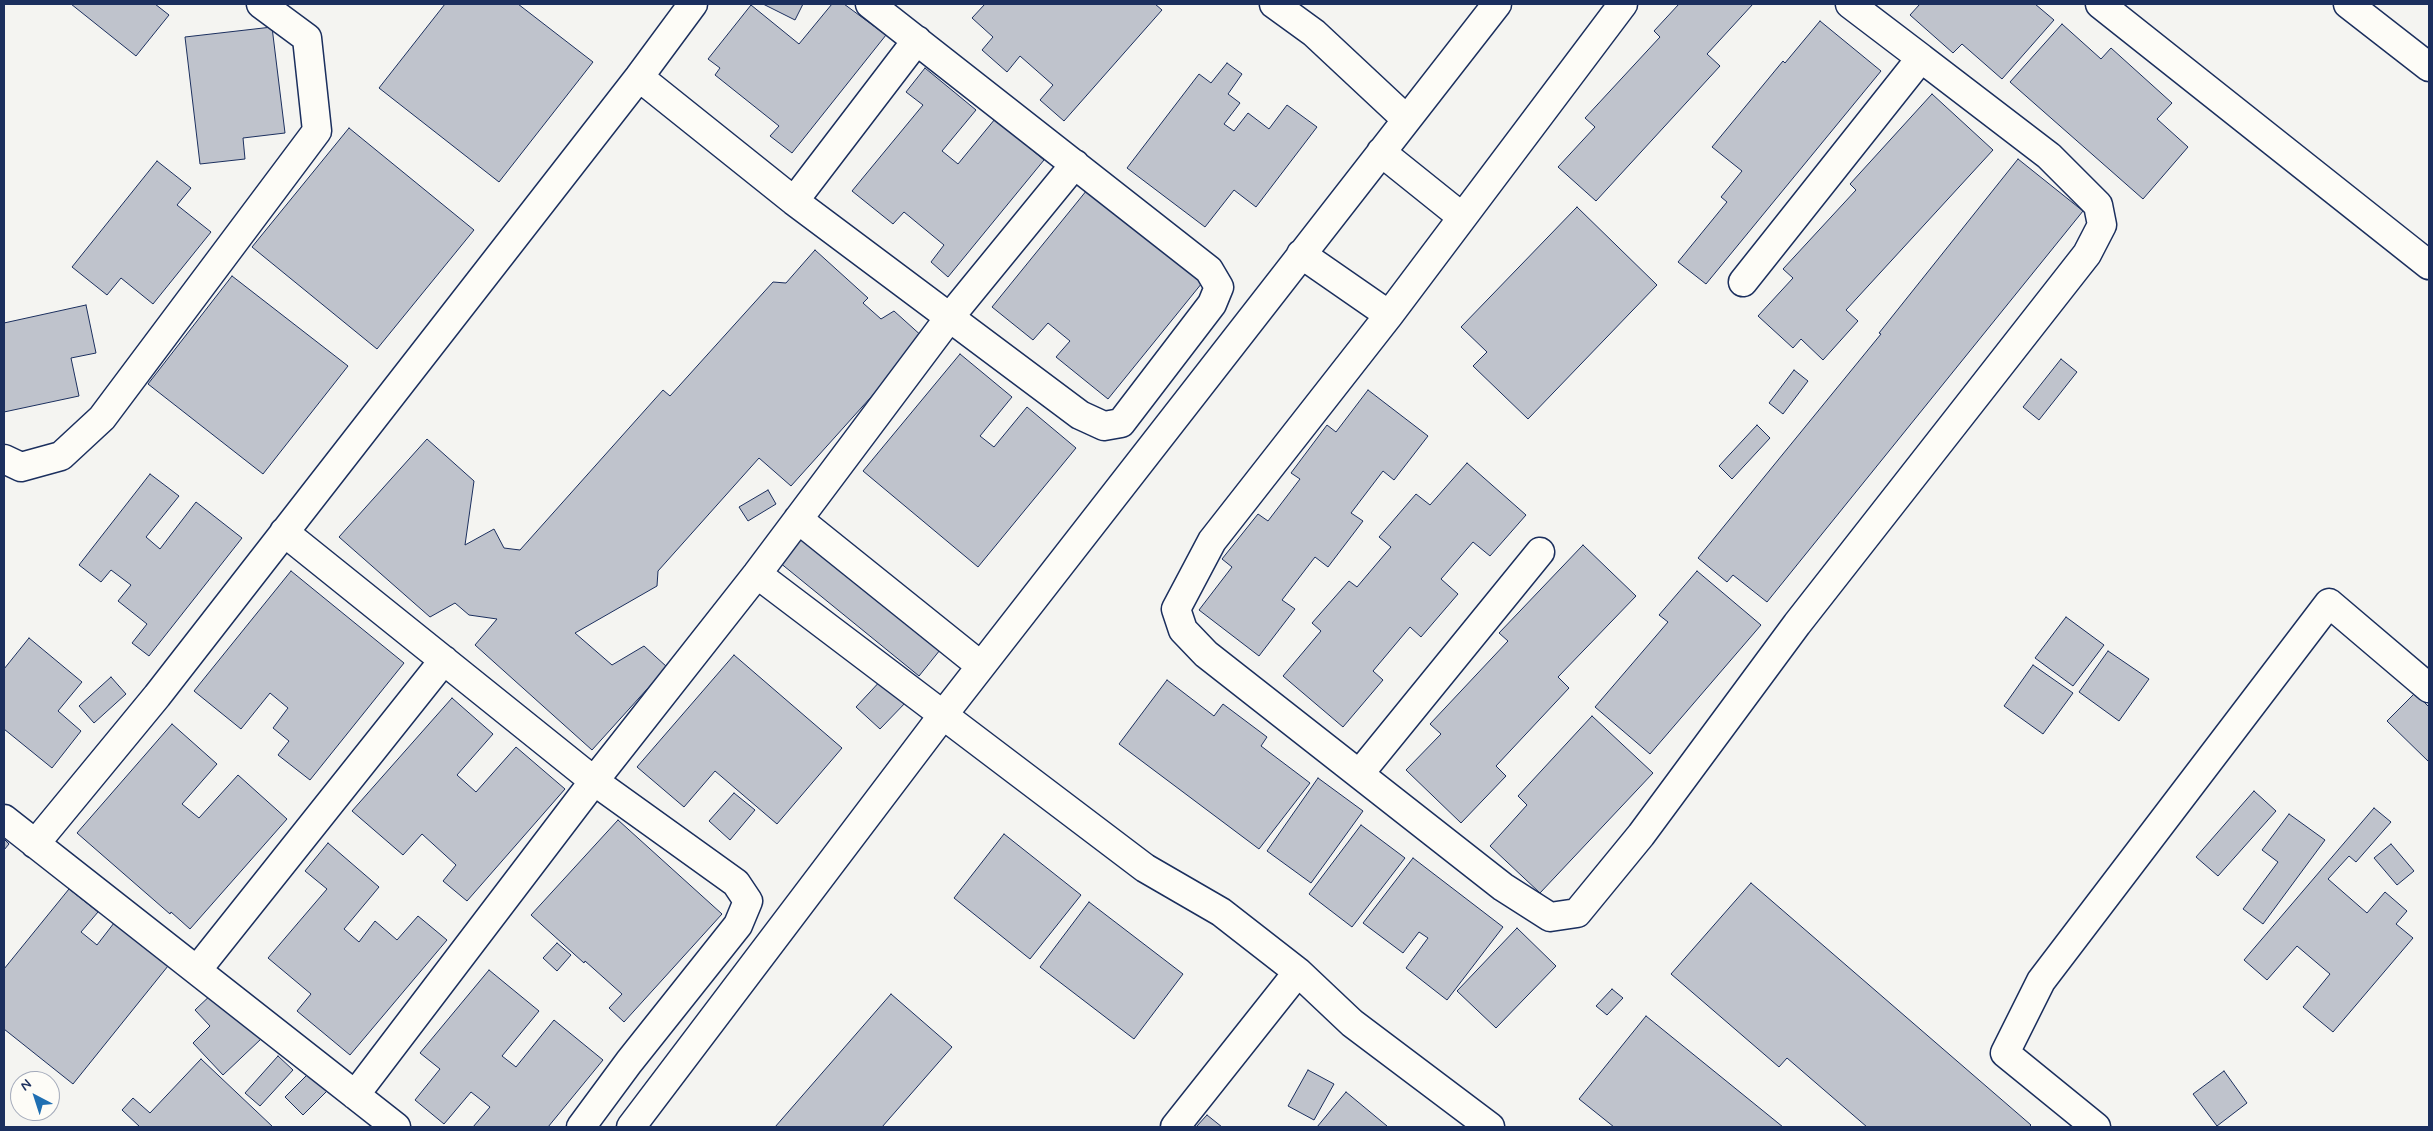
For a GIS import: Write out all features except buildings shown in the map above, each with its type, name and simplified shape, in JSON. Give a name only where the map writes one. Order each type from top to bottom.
[{"type":"street","points":[[4,459],[21,468],[62,456],[102,418],[317,131],[307,38],[261,4]]},
{"type":"street","points":[[35,844],[157,696],[639,77],[693,4]]},
{"type":"street","points":[[639,77],[794,201],[1080,415],[1104,426],[1121,423],[1212,304],[1220,287],[1209,270],[870,4]]},
{"type":"street","points":[[1274,4],[1314,33],[1406,120]]},
{"type":"street","points":[[631,1127],[980,666],[1497,4]]},
{"type":"street","points":[[1623,4],[1564,85],[1389,315],[1212,541],[1176,609],[1183,630],[1206,654],[1503,887],[1550,918],[1577,913],[1641,835],[1797,624],[2087,254],[2102,225],[2098,205],[2049,156],[1850,4]]},
{"type":"street","points":[[2100,4],[2429,265]]},
{"type":"street","points":[[2348,4],[2429,67]]},
{"type":"street","points":[[794,201],[916,40]]},
{"type":"street","points":[[1743,282],[1921,58]]},
{"type":"street","points":[[1381,152],[1462,217]]},
{"type":"street","points":[[355,1095],[594,781],[757,574],[948,318],[1076,164]]},
{"type":"street","points":[[1301,254],[1389,315]]},
{"type":"street","points":[[798,519],[980,666]]},
{"type":"street","points":[[284,532],[594,781],[736,883],[748,902],[738,925],[629,1062],[581,1127]]},
{"type":"street","points":[[1360,773],[1540,552]]},
{"type":"street","points":[[757,574],[1145,868],[1221,912],[1298,972],[1352,1023],[1490,1127]]},
{"type":"street","points":[[2096,1127],[2005,1053],[2041,981],[2329,604],[2429,688]]},
{"type":"street","points":[[196,970],[444,660]]},
{"type":"street","points":[[4,819],[396,1127]]},
{"type":"street","points":[[1175,1127],[1298,972]]}]
